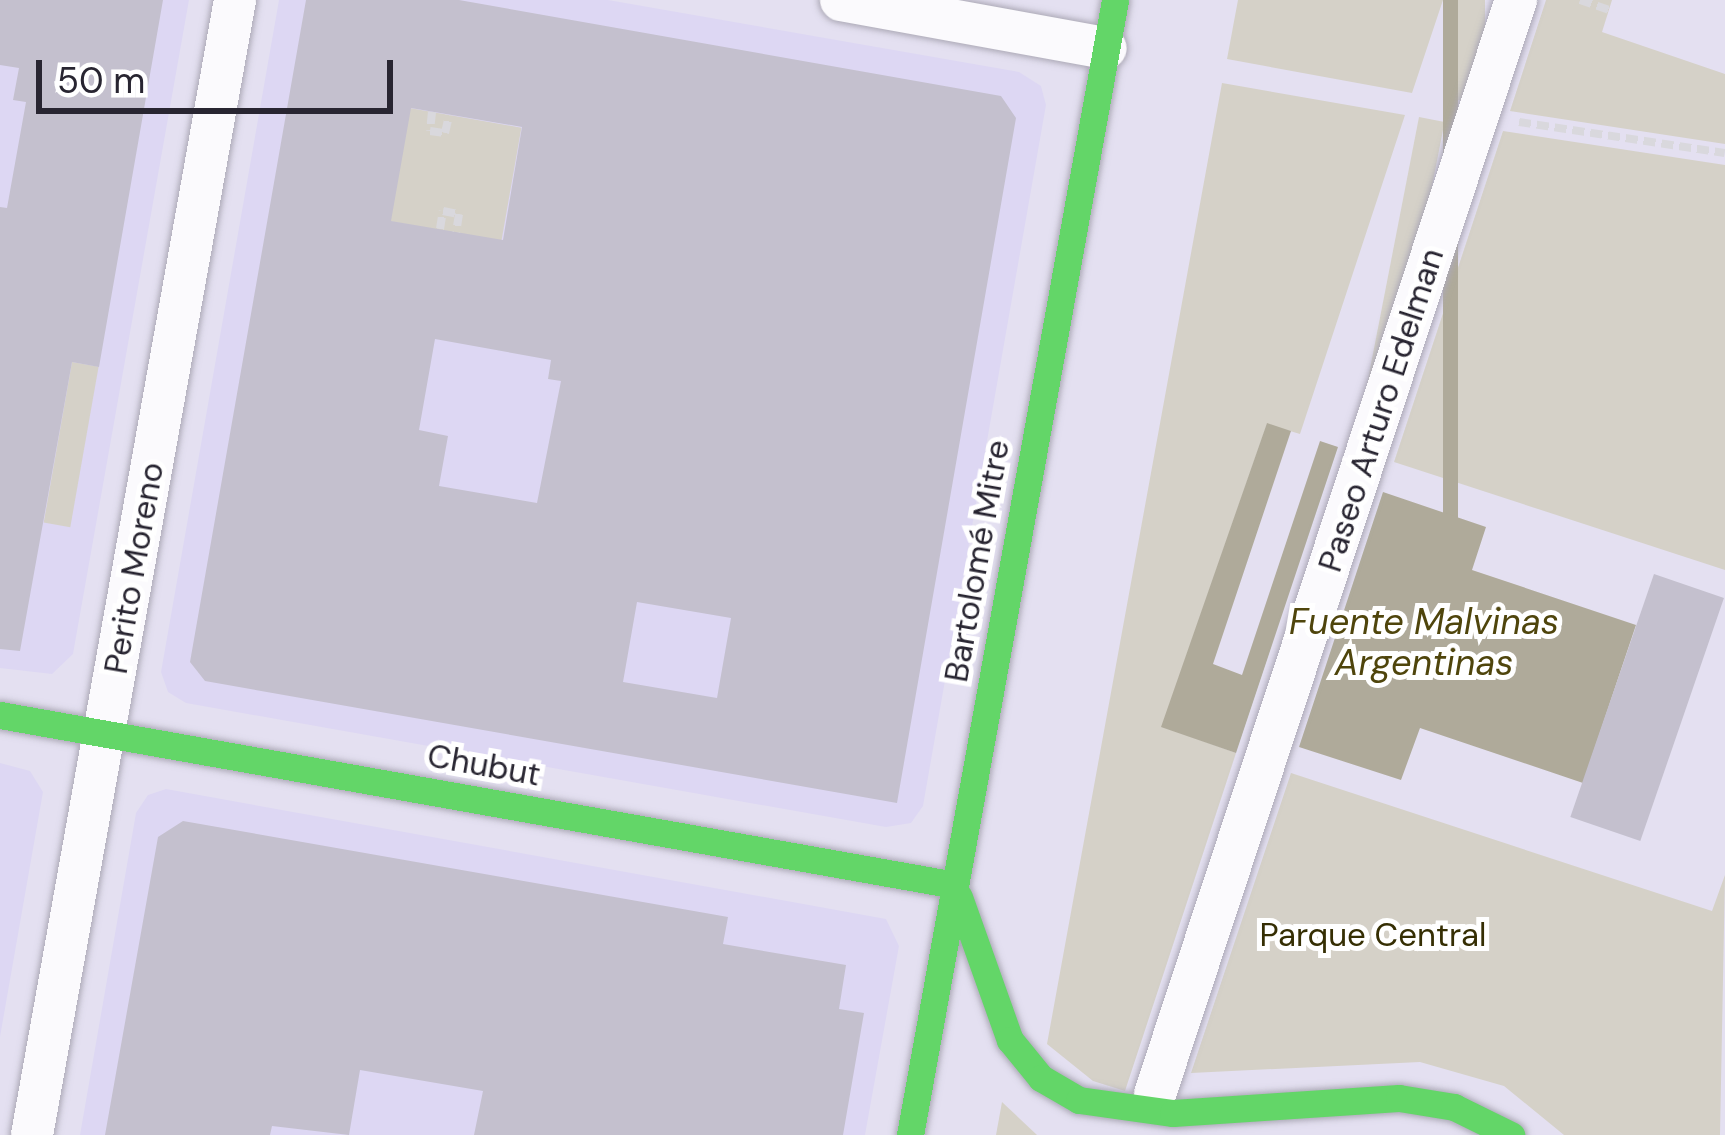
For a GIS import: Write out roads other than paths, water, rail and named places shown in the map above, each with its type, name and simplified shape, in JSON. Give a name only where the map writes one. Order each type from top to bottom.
[{"type":"street","name":"Perito Moreno","points":[[32,1135],[236,0]]},
{"type":"street","points":[[841,0],[1106,48]]},
{"type":"street","name":"Bartolomé Mitre","points":[[910,1135],[1115,0]]},
{"type":"street","name":"Paseo Arturo Edelman","points":[[1155,1094],[1516,0]]},
{"type":"street","name":"Chubut","points":[[0,715],[955,885]]},
{"type":"street","points":[[955,885],[996,1013],[1024,1061],[1060,1092],[1101,1107],[1173,1113],[1427,1100],[1480,1115],[1511,1135]]},
{"type":"water","points":[[1443,0],[1458,0],[1458,539],[1443,539]]},
{"type":"water","points":[[1267,423],[1291,431],[1213,664],[1242,675],[1320,441],[1338,447],[1236,753],[1161,727]]},
{"type":"water","name":"Fuente Malvinas Argentinas","points":[[1383,492],[1486,527],[1472,570],[1636,625],[1583,783],[1420,728],[1401,780],[1299,747]]},
{"type":"park label","name":"Parque Central","points":[[1373,935]]}]
